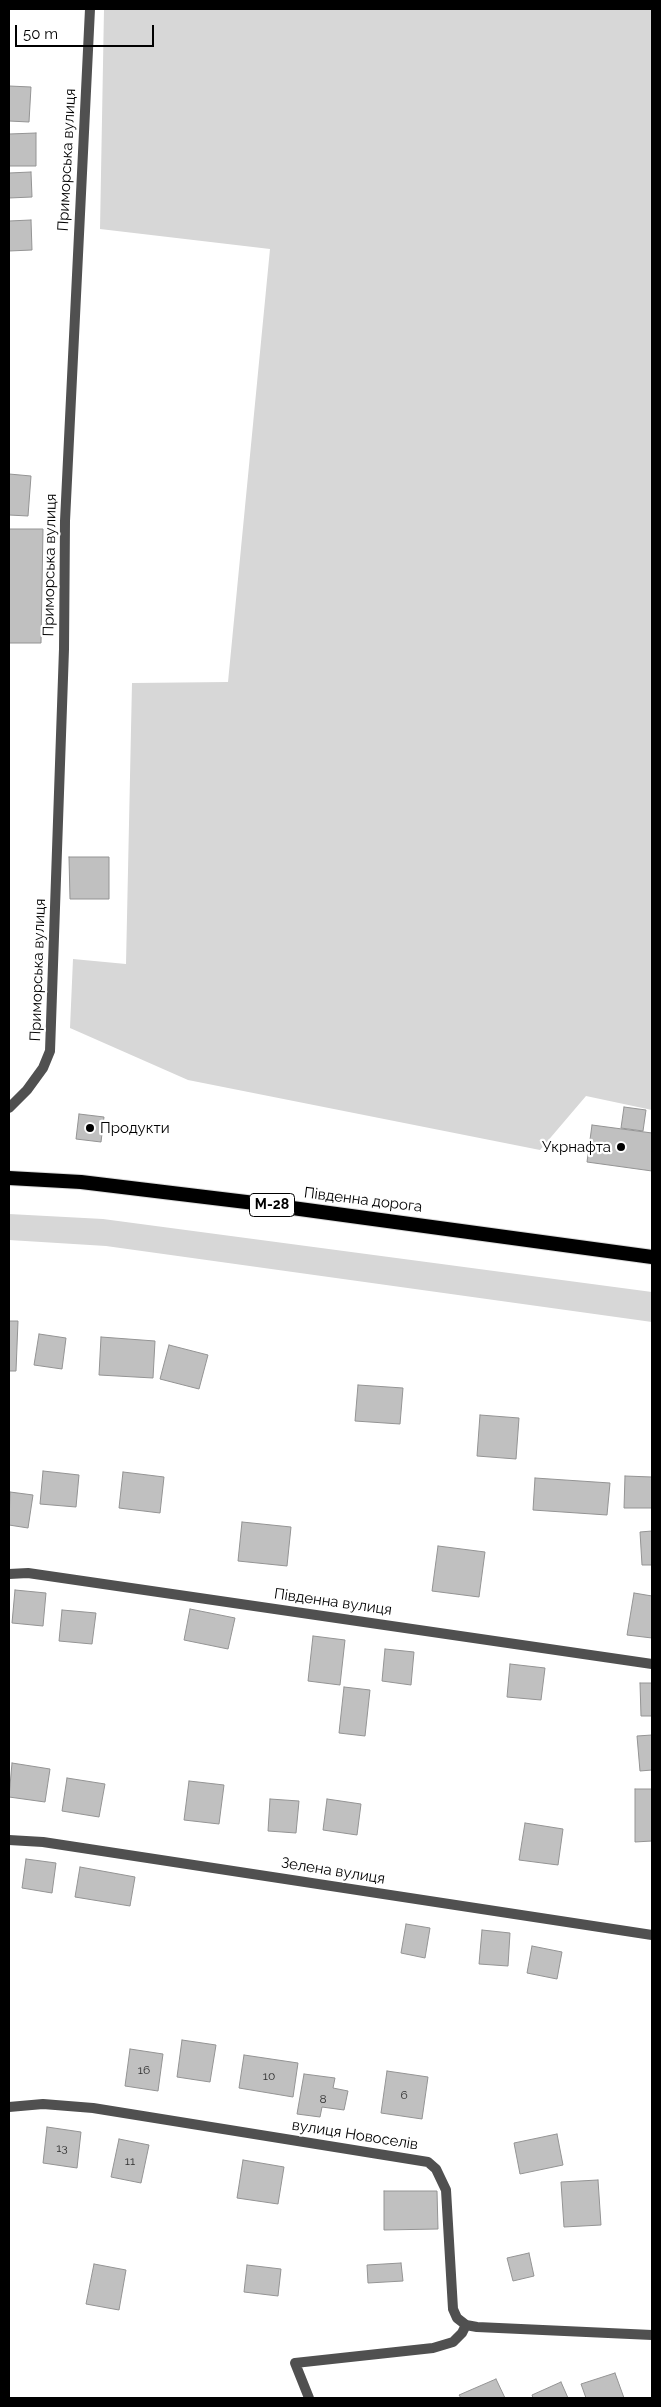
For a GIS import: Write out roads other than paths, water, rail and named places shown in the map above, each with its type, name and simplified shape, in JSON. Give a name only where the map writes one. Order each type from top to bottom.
[{"type":"highway","name":"Південна дорога","points":[[9,1178],[81,1182],[215,1198],[652,1257]]},
{"type":"street","name":"Приморська вулиця","points":[[9,1108],[27,1090],[42,1068],[50,1051],[64,659],[66,501],[90,9]]},
{"type":"street","name":"Південна вулиця","points":[[9,1574],[28,1573],[652,1664]]},
{"type":"street","name":"Зелена вулиця","points":[[9,1840],[43,1842],[652,1935]]},
{"type":"street","name":"вулиця Новоселів","points":[[9,2107],[43,2104],[93,2108],[428,2162],[443,2179],[446,2190],[453,2309],[457,2318],[466,2325]]},
{"type":"street","points":[[309,2398],[295,2362],[433,2348],[453,2342],[462,2333],[466,2325],[652,2335]]},
{"type":"place","name":"Продукти","points":[[90,1128]]},
{"type":"place","name":"Укрнафта","points":[[621,1147]]}]
